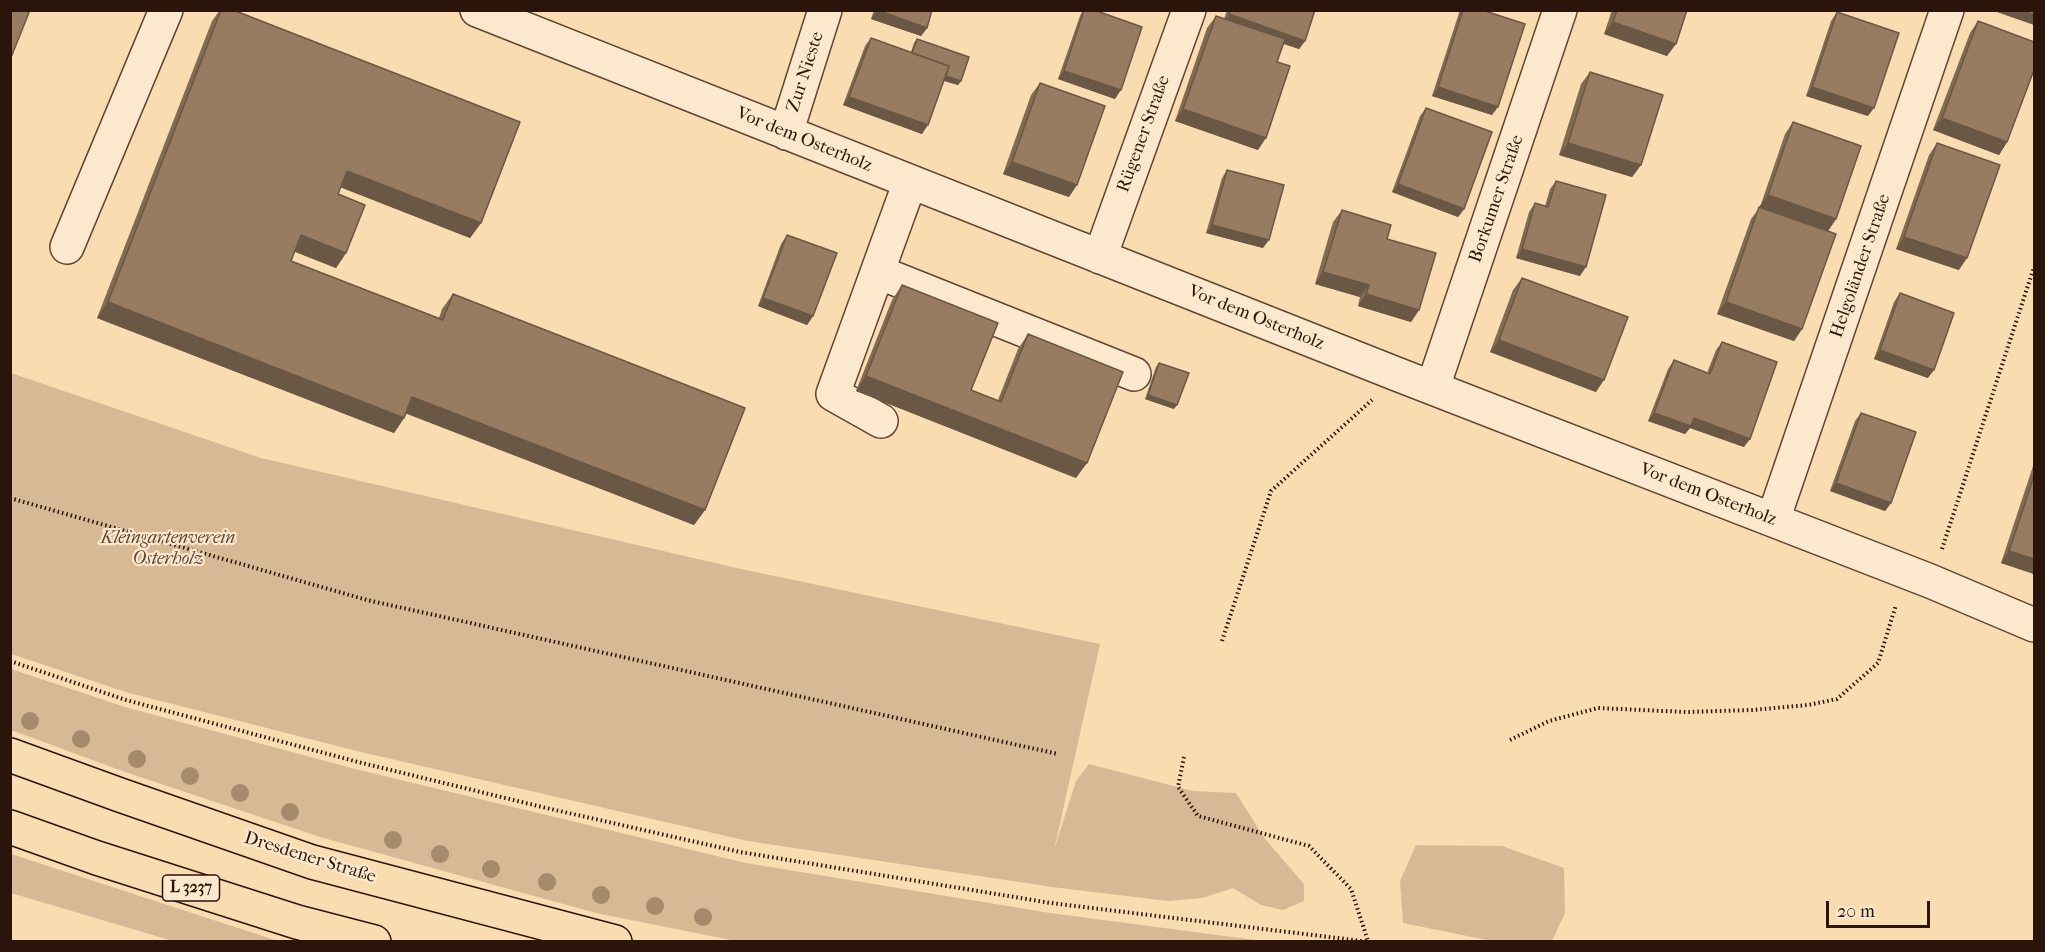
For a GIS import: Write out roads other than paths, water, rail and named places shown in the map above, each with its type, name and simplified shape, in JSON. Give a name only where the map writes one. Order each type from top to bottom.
[{"type":"main road","name":"Dresdener Straße","points":[[10,755],[312,862],[615,942]]},
{"type":"main road","name":"L 3237","points":[[10,827],[97,858],[297,922],[374,942]]},
{"type":"street","points":[[67,247],[166,10]]},
{"type":"street","name":"Vor dem Osterholz","points":[[477,10],[1918,577],[2034,625]]},
{"type":"street","name":"Zur Nieste","points":[[786,133],[825,10]]},
{"type":"street","name":"Rügener Straße","points":[[1100,257],[1189,10]]},
{"type":"street","name":"Borkumer Straße","points":[[1433,387],[1560,10]]},
{"type":"street","name":"Helgoländer Straße","points":[[1773,520],[1947,10]]},
{"type":"street","points":[[881,421],[833,394],[910,182]]},
{"type":"street","points":[[878,272],[1134,374]]},
{"type":"park label","name":"Kleingartenverein Osterholz","points":[[168,549]]}]
